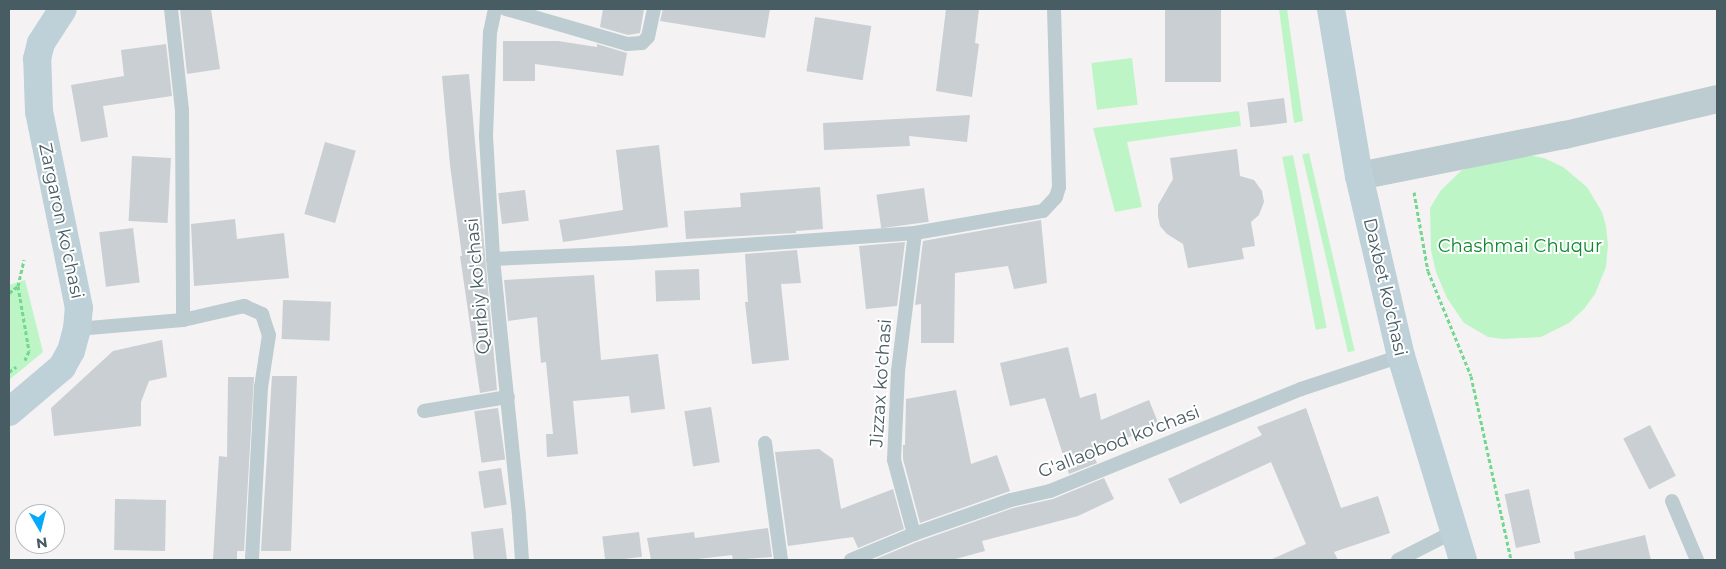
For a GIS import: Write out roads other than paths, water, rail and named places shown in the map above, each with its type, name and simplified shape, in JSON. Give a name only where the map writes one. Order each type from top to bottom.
[{"type":"main road","name":"Zargaron ko'chasi","points":[[9,412],[62,367],[71,351],[77,329],[79,308],[39,112],[37,59],[41,43],[63,9]]},
{"type":"main road","name":"Daxbet ko'chasi","points":[[1331,9],[1359,176],[1401,356],[1463,560]]},
{"type":"street","points":[[1359,176],[1402,169],[1565,135],[1717,99]]},
{"type":"lane","points":[[171,9],[182,110],[183,320]]},
{"type":"lane","name":"Qurbiy ko'chasi","points":[[495,9],[490,32],[486,136],[493,259],[508,397],[522,560]]},
{"type":"lane","points":[[506,9],[627,44],[642,43],[648,37],[654,9]]},
{"type":"lane","points":[[493,259],[630,254],[914,233],[1042,211],[1056,197],[1060,187],[1054,9]]},
{"type":"lane","name":"Jizzax ko'chasi","points":[[914,233],[898,371],[894,460],[914,534]]},
{"type":"lane","points":[[77,329],[183,320],[244,306],[262,314],[269,335],[261,387],[252,560]]},
{"type":"lane","name":"G'allaobod ko'chasi","points":[[851,560],[914,534],[1011,500],[1050,491],[1301,390],[1401,356]]},
{"type":"lane","points":[[424,411],[508,397]]},
{"type":"lane","points":[[765,443],[781,560]]},
{"type":"lane","points":[[1672,501],[1697,560]]},
{"type":"lane","points":[[1398,560],[1455,531]]},
{"type":"park label","name":"Chashmai Chuqur","points":[[1520,246]]}]
